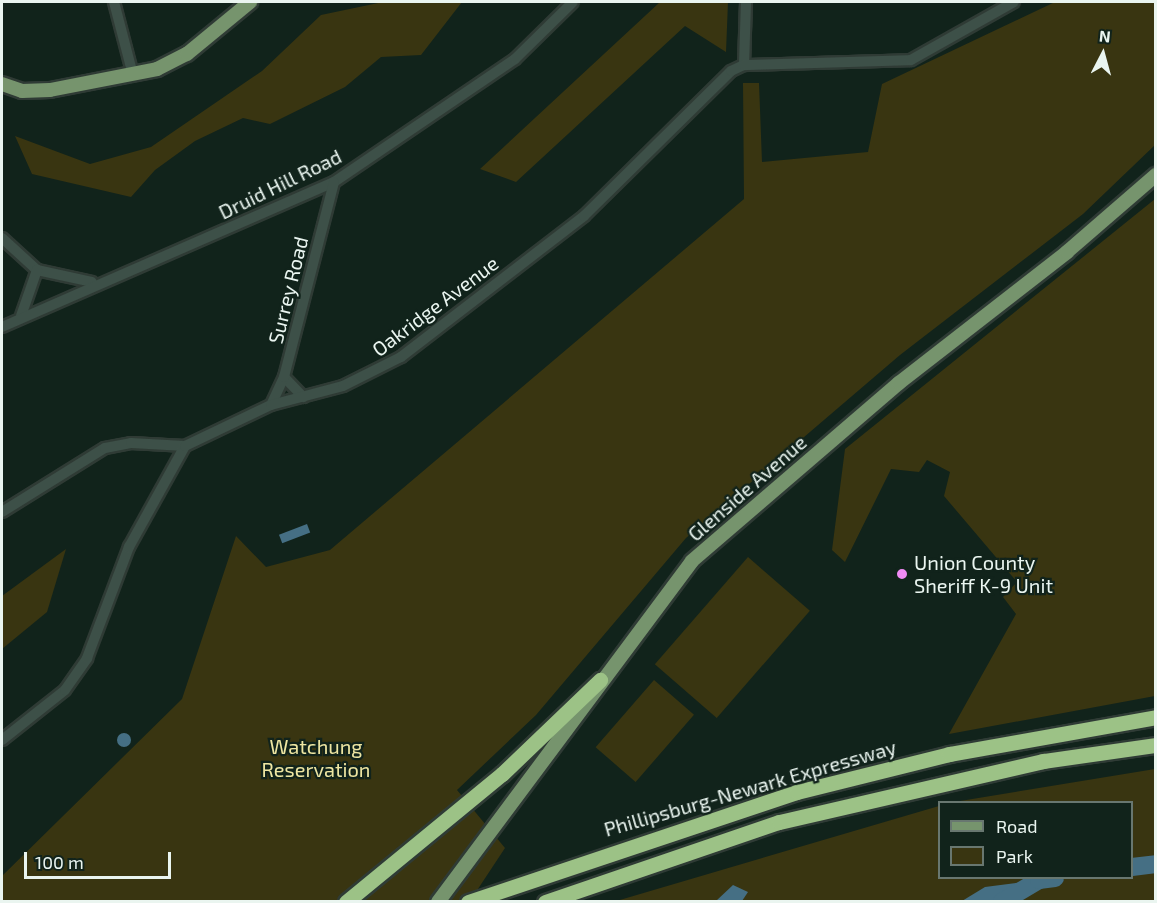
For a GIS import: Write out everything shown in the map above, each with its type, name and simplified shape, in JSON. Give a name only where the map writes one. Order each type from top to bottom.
[{"type":"highway","points":[[346,902],[502,774],[600,680]]},
{"type":"highway","name":"Phillipsburg-Newark Expressway","points":[[468,902],[797,792],[949,753],[1155,717]]},
{"type":"highway","name":"Phillipsburg-Newark Expressway","points":[[545,902],[779,822],[1043,761],[1155,745]]},
{"type":"main road","points":[[2,84],[22,91],[50,90],[133,75],[178,60],[250,2]]},
{"type":"main road","name":"Glenside Avenue","points":[[442,897],[600,680],[710,543],[1155,175]]},
{"type":"street","points":[[114,2],[133,75]]},
{"type":"street","name":"Druid Hill Road","points":[[2,327],[21,316],[97,282],[219,235],[334,182],[515,59],[573,2]]},
{"type":"street","points":[[746,2],[744,65],[911,60],[1014,2]]},
{"type":"street","name":"Oakridge Avenue","points":[[185,446],[271,405],[372,375],[401,357],[584,216],[705,92],[744,65]]},
{"type":"street","name":"Surrey Road","points":[[271,405],[284,377],[334,182]]},
{"type":"street","points":[[2,238],[37,270],[97,282]]},
{"type":"street","points":[[21,316],[37,270]]},
{"type":"street","points":[[284,377],[303,397]]},
{"type":"street","points":[[2,512],[105,448],[131,443],[185,446],[129,547],[87,658],[65,690],[2,740]]},
{"type":"green space","points":[[383,2],[462,2],[421,55],[381,57],[345,87],[270,124],[243,118],[195,141],[155,170],[131,197],[32,174],[15,136],[90,164],[151,147],[262,71],[321,15]]},
{"type":"green space","points":[[660,2],[728,2],[726,52],[685,26],[516,182],[480,169]]},
{"type":"green space","name":"Watchung Reservation","points":[[1055,2],[1155,2],[1155,145],[1083,214],[900,355],[686,538],[536,715],[457,790],[505,848],[470,901],[2,902],[2,876],[182,699],[236,536],[266,567],[330,550],[744,199],[743,83],[759,83],[762,162],[868,152],[882,84]]},
{"type":"green space","points":[[1155,199],[1155,696],[949,734],[1016,614],[1003,597],[1017,582],[944,496],[950,472],[927,460],[919,472],[891,469],[845,562],[832,550],[845,449]]},
{"type":"green space","points":[[66,549],[47,612],[2,649],[2,596]]},
{"type":"green space","points":[[748,557],[810,611],[717,718],[655,664]]},
{"type":"green space","points":[[654,680],[694,715],[636,782],[596,747]]},
{"type":"green space","points":[[1155,769],[1155,901],[613,902],[938,806],[938,879],[1133,879],[1133,801],[960,801]]},
{"type":"water","points":[[307,524],[310,532],[282,543],[279,535]]},
{"type":"water","points":[[121,733],[127,733],[131,740],[127,747],[121,747],[117,743],[117,737]]},
{"type":"water","points":[[1039,880],[1017,901],[962,901],[985,887]]},
{"type":"water","points":[[733,885],[748,892],[742,901],[716,901]]},
{"type":"waterway","points":[[1133,867],[1156,864]]},
{"type":"waterway","points":[[1002,902],[1039,880],[1047,879]]},
{"type":"place","name":"Union County Sheriff K-9 Unit","points":[[902,574]]}]
